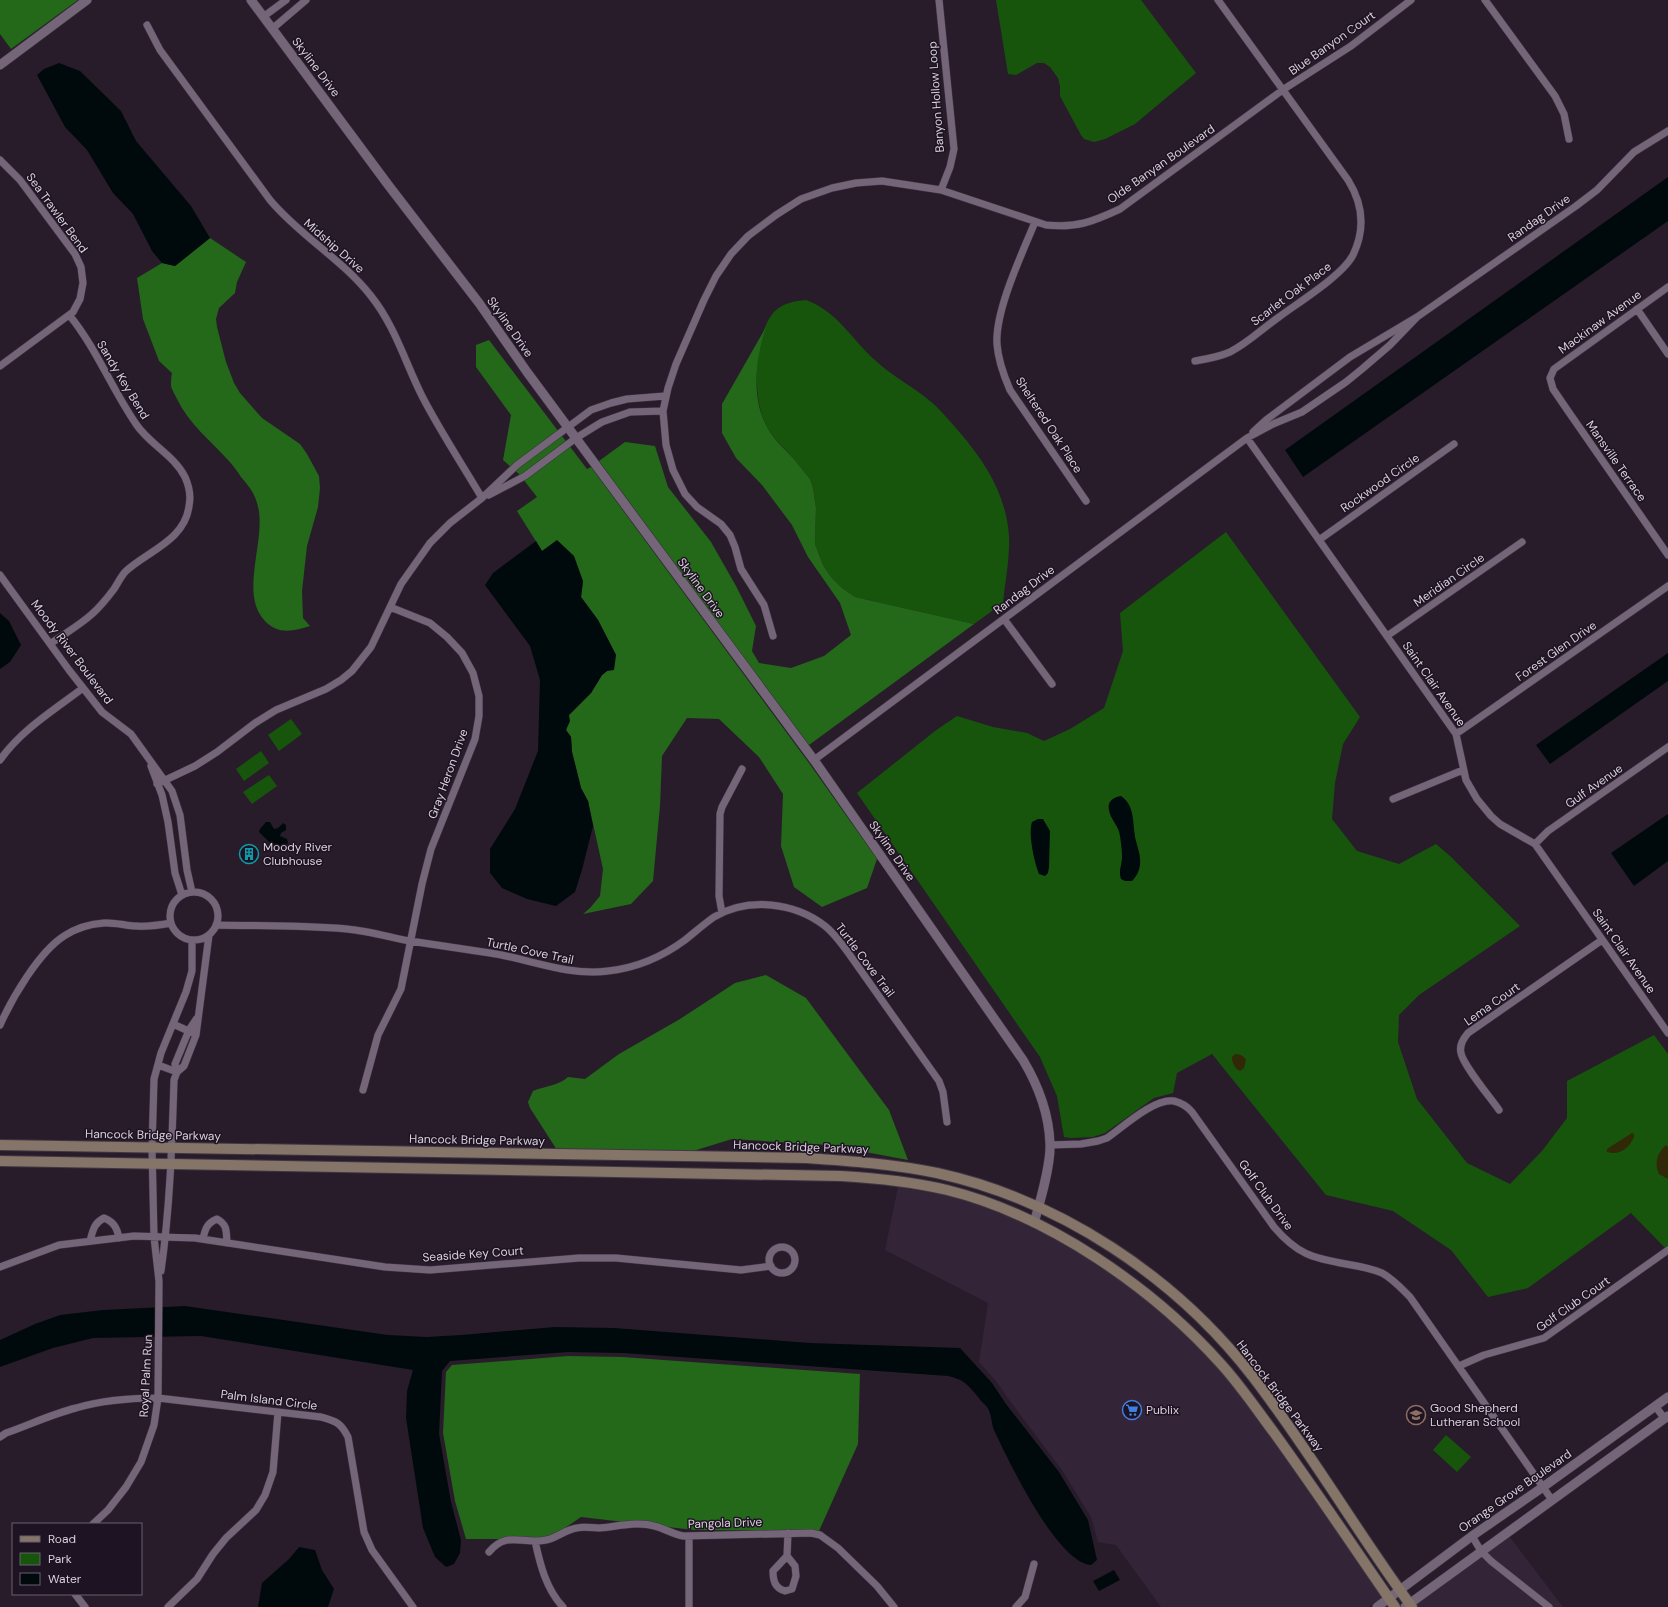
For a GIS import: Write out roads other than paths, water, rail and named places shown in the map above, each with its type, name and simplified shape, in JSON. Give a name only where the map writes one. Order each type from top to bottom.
[{"type":"main road","name":"Hancock Bridge Parkway","points":[[0,1145],[806,1158],[864,1161],[930,1172],[962,1180],[1013,1197],[1039,1208],[1095,1238],[1142,1268],[1179,1298],[1216,1333],[1253,1377],[1285,1421],[1400,1589],[1409,1606]]},
{"type":"main road","points":[[0,1161],[784,1174],[865,1178],[947,1190],[984,1202],[1034,1223],[1083,1250],[1122,1275],[1170,1312],[1193,1334],[1239,1385],[1308,1479],[1395,1607]]},
{"type":"street","points":[[0,65],[87,0]]},
{"type":"street","name":"Skyline Drive","points":[[251,0],[479,303],[568,428],[814,760],[1023,1060],[1032,1076],[1040,1096],[1050,1145],[1045,1182],[1034,1223]]},
{"type":"street","points":[[263,17],[286,0]]},
{"type":"street","points":[[272,29],[306,0]]},
{"type":"street","name":"Banyon Hollow Loop","points":[[939,0],[954,149],[950,168],[941,190]]},
{"type":"street","points":[[1218,0],[1284,90]]},
{"type":"street","name":"Blue Banyon Court","points":[[1284,90],[1351,46],[1411,0]]},
{"type":"street","points":[[1486,0],[1555,96],[1564,114],[1569,139]]},
{"type":"street","name":"Midship Drive","points":[[147,25],[160,50],[270,200],[289,221],[338,261],[371,296],[395,335],[423,396],[482,498]]},
{"type":"street","name":"Olde Banyan Boulevard","points":[[773,636],[764,605],[741,569],[736,547],[730,535],[721,524],[691,502],[676,479],[666,445],[663,411],[665,396],[676,364],[704,300],[716,276],[739,245],[766,221],[801,199],[832,188],[856,183],[882,181],[941,190],[1046,225],[1064,227],[1079,225],[1100,218],[1120,208],[1284,90]]},
{"type":"street","name":"Scarlet Oak Place","points":[[1195,362],[1220,356],[1241,345],[1338,274],[1352,257],[1359,242],[1361,210],[1357,195],[1284,90]]},
{"type":"street","name":"Randag Drive","points":[[814,760],[1247,438],[1266,420],[1350,357],[1417,317],[1576,206],[1597,190],[1634,152],[1668,131]]},
{"type":"street","name":"Sea Trawler Bend","points":[[0,160],[20,180],[78,260],[82,274],[82,291],[70,316],[0,366]]},
{"type":"street","name":"Sheltered Oak Place","points":[[1035,222],[1002,306],[998,324],[997,344],[1002,371],[1010,390],[1086,501]]},
{"type":"street","name":"Mackinaw Avenue","points":[[1550,378],[1554,369],[1668,287]]},
{"type":"street","points":[[1637,309],[1668,354]]},
{"type":"street","name":"Sandy Key Bend","points":[[50,644],[92,614],[110,595],[125,572],[170,540],[180,530],[188,514],[190,501],[189,488],[185,476],[175,463],[138,428],[82,332],[70,316]]},
{"type":"street","name":"Randag Drive","points":[[1247,438],[1273,424],[1302,412],[1346,382],[1390,345],[1417,317]]},
{"type":"street","name":"Mansville Terrace","points":[[1550,378],[1553,389],[1668,555]]},
{"type":"street","points":[[157,784],[205,759],[255,722],[276,710],[326,689],[352,671],[371,647],[401,584],[430,543],[450,523],[482,498],[517,465],[591,410],[619,401],[665,396]]},
{"type":"street","points":[[619,401],[622,415]]},
{"type":"street","points":[[482,498],[525,476],[576,438],[602,422],[630,412],[663,411]]},
{"type":"street","name":"Saint Clair Avenue","points":[[1247,438],[1456,734],[1463,770],[1471,790],[1490,816],[1510,830],[1535,844],[1668,1033]]},
{"type":"street","name":"Rockwood Circle","points":[[1319,540],[1454,444]]},
{"type":"street","name":"Meridian Circle","points":[[1387,636],[1522,542]]},
{"type":"street","name":"Moody River Boulevard","points":[[0,575],[102,712],[130,734],[172,791],[180,815],[187,870],[192,892]]},
{"type":"street","name":"Forest Glen Drive","points":[[1456,734],[1668,586]]},
{"type":"street","name":"Gray Heron Drive","points":[[363,1090],[378,1035],[401,989],[422,884],[432,849],[474,739],[479,716],[478,696],[472,673],[462,653],[447,637],[430,623],[390,607]]},
{"type":"street","points":[[1004,619],[1052,684]]},
{"type":"street","points":[[0,760],[10,746],[28,729],[84,688]]},
{"type":"street","name":"Gulf Avenue","points":[[1535,844],[1548,831],[1668,747]]},
{"type":"street","name":"Moody River Boulevard","points":[[147,757],[157,784],[168,822],[175,873],[182,895]]},
{"type":"street","points":[[722,913],[719,896],[720,814],[722,807],[742,769]]},
{"type":"street","points":[[1393,798],[1463,770]]},
{"type":"street","points":[[192,892],[204,895],[211,900],[217,913],[216,925],[209,935],[201,939],[192,940],[177,934],[171,923],[170,911],[173,904],[182,895],[192,892]]},
{"type":"street","name":"Turtle Cove Trail","points":[[216,925],[293,926],[348,929],[410,941],[509,956],[566,971],[604,972],[635,966],[662,954],[722,913],[749,906],[780,906],[800,912],[827,927],[847,951],[935,1075],[943,1092],[947,1122]]},
{"type":"street","points":[[0,1024],[20,988],[31,972],[48,949],[64,936],[81,927],[99,924],[113,923],[136,926],[171,923]]},
{"type":"street","points":[[172,1148],[174,1080],[177,1072],[184,1066],[196,1035],[200,1014],[209,935]]},
{"type":"street","points":[[152,1148],[154,1079],[186,992],[192,971],[192,940]]},
{"type":"street","name":"Lema Court","points":[[1499,1110],[1463,1060],[1460,1047],[1463,1040],[1468,1033],[1602,940]]},
{"type":"street","points":[[177,1072],[175,1064],[189,1030],[200,1014]]},
{"type":"street","points":[[173,1024],[189,1030],[196,1035]]},
{"type":"street","points":[[158,1065],[177,1072]]},
{"type":"street","name":"Golf Club Drive","points":[[1050,1145],[1081,1144],[1098,1141],[1107,1138],[1158,1103],[1172,1101],[1185,1105],[1192,1112],[1274,1227],[1287,1242],[1303,1252],[1315,1257],[1364,1267],[1389,1278],[1410,1297],[1552,1500]]},
{"type":"street","name":"Royal Palm Run","points":[[94,1523],[108,1510],[126,1487],[141,1462],[154,1424],[158,1398],[159,1282],[154,1237],[152,1148]]},
{"type":"street","name":"Royal Palm Run","points":[[159,1282],[166,1237],[172,1148]]},
{"type":"street","points":[[90,1240],[97,1221],[104,1218],[110,1220],[117,1228],[119,1238]]},
{"type":"street","points":[[203,1239],[206,1228],[211,1221],[217,1220],[223,1222],[226,1227],[227,1242]]},
{"type":"street","name":"Seaside Key Court","points":[[0,1267],[59,1245],[90,1240],[154,1237],[203,1239],[385,1267],[430,1270],[579,1258],[616,1258],[741,1270],[771,1266]]},
{"type":"street","name":"Golf Club Court","points":[[1459,1366],[1484,1355],[1544,1338],[1668,1250]]},
{"type":"street","name":"Orange Grove Boulevard","points":[[1377,1607],[1472,1536],[1668,1397]]},
{"type":"street","name":"Palm Island Circle","points":[[0,1437],[75,1408],[109,1401],[158,1398],[321,1417],[335,1421],[343,1428],[348,1437],[364,1532],[372,1550],[413,1607]]},
{"type":"street","points":[[1409,1606],[1481,1551],[1666,1418],[1655,1406]]},
{"type":"street","points":[[168,1607],[197,1579],[213,1554],[226,1538],[256,1510],[265,1495],[273,1472],[278,1412]]},
{"type":"street","name":"Pangola Drive","points":[[489,1552],[496,1543],[505,1540],[535,1541],[550,1538],[575,1528],[586,1527],[597,1528],[645,1524],[654,1526],[672,1534],[689,1536],[788,1533],[820,1535],[830,1542],[877,1586],[894,1607]]},
{"type":"street","points":[[788,1533],[788,1556],[795,1566],[796,1576],[792,1589],[785,1591],[776,1586],[773,1580],[773,1571],[788,1556]]},
{"type":"street","points":[[689,1536],[689,1607]]},
{"type":"street","points":[[1472,1536],[1481,1551],[1491,1561],[1549,1607]]},
{"type":"street","points":[[535,1541],[539,1562],[551,1591],[563,1607]]},
{"type":"street","points":[[1016,1607],[1025,1597],[1034,1564]]},
{"type":"street","points":[[77,1595],[85,1607]]},
{"type":"water","points":[[59,63],[80,71],[121,111],[136,141],[191,206],[210,238],[175,266],[162,263],[152,251],[133,214],[113,193],[87,150],[65,127],[37,75],[44,69]]},
{"type":"water","points":[[1668,177],[1668,221],[1303,477],[1285,450]]},
{"type":"water","points":[[557,540],[574,556],[583,581],[581,597],[598,620],[616,655],[614,670],[607,671],[602,675],[591,693],[569,715],[570,721],[566,730],[571,737],[572,752],[581,788],[588,801],[593,826],[575,892],[556,906],[527,899],[502,888],[490,873],[490,849],[515,809],[538,751],[540,680],[530,646],[485,585],[493,573],[536,541],[542,551]]},
{"type":"water","points":[[0,613],[9,621],[21,645],[10,662],[0,669]]},
{"type":"water","points":[[1668,653],[1668,681],[1550,764],[1536,745]]},
{"type":"water","points":[[1121,796],[1129,805],[1133,816],[1135,835],[1140,856],[1139,870],[1132,881],[1125,881],[1121,879],[1120,873],[1122,854],[1120,836],[1111,816],[1109,807],[1111,800],[1115,797]]},
{"type":"water","points":[[1668,814],[1668,861],[1634,886],[1611,853]]},
{"type":"water","points":[[1038,819],[1043,819],[1050,831],[1049,867],[1048,873],[1045,876],[1039,874],[1031,840],[1032,822]]},
{"type":"water","points":[[266,822],[270,822],[274,829],[278,828],[283,823],[286,825],[286,830],[281,833],[280,836],[287,839],[288,843],[281,850],[278,851],[259,832]]},
{"type":"water","points":[[185,1306],[388,1335],[427,1337],[555,1327],[614,1328],[810,1343],[960,1348],[992,1383],[1006,1404],[1059,1472],[1088,1520],[1097,1560],[1091,1565],[1078,1560],[1063,1547],[1035,1508],[1010,1463],[994,1430],[987,1407],[966,1384],[958,1379],[948,1376],[623,1353],[568,1352],[450,1361],[442,1371],[439,1434],[451,1502],[461,1540],[460,1553],[454,1564],[446,1567],[435,1557],[423,1528],[406,1418],[407,1391],[413,1370],[201,1336],[93,1338],[53,1348],[0,1367],[0,1340],[35,1324],[60,1315],[103,1310]]},
{"type":"water","points":[[299,1547],[315,1550],[322,1570],[334,1589],[328,1607],[258,1607],[262,1583],[289,1559]]},
{"type":"water","points":[[1114,1570],[1120,1580],[1099,1591],[1093,1581]]},
{"type":"place","name":"Moody River Clubhouse","points":[[249,854]]},
{"type":"place","name":"Publix","points":[[1132,1410]]},
{"type":"place","name":"Good Shepherd Lutheran School","points":[[1416,1415]]}]
